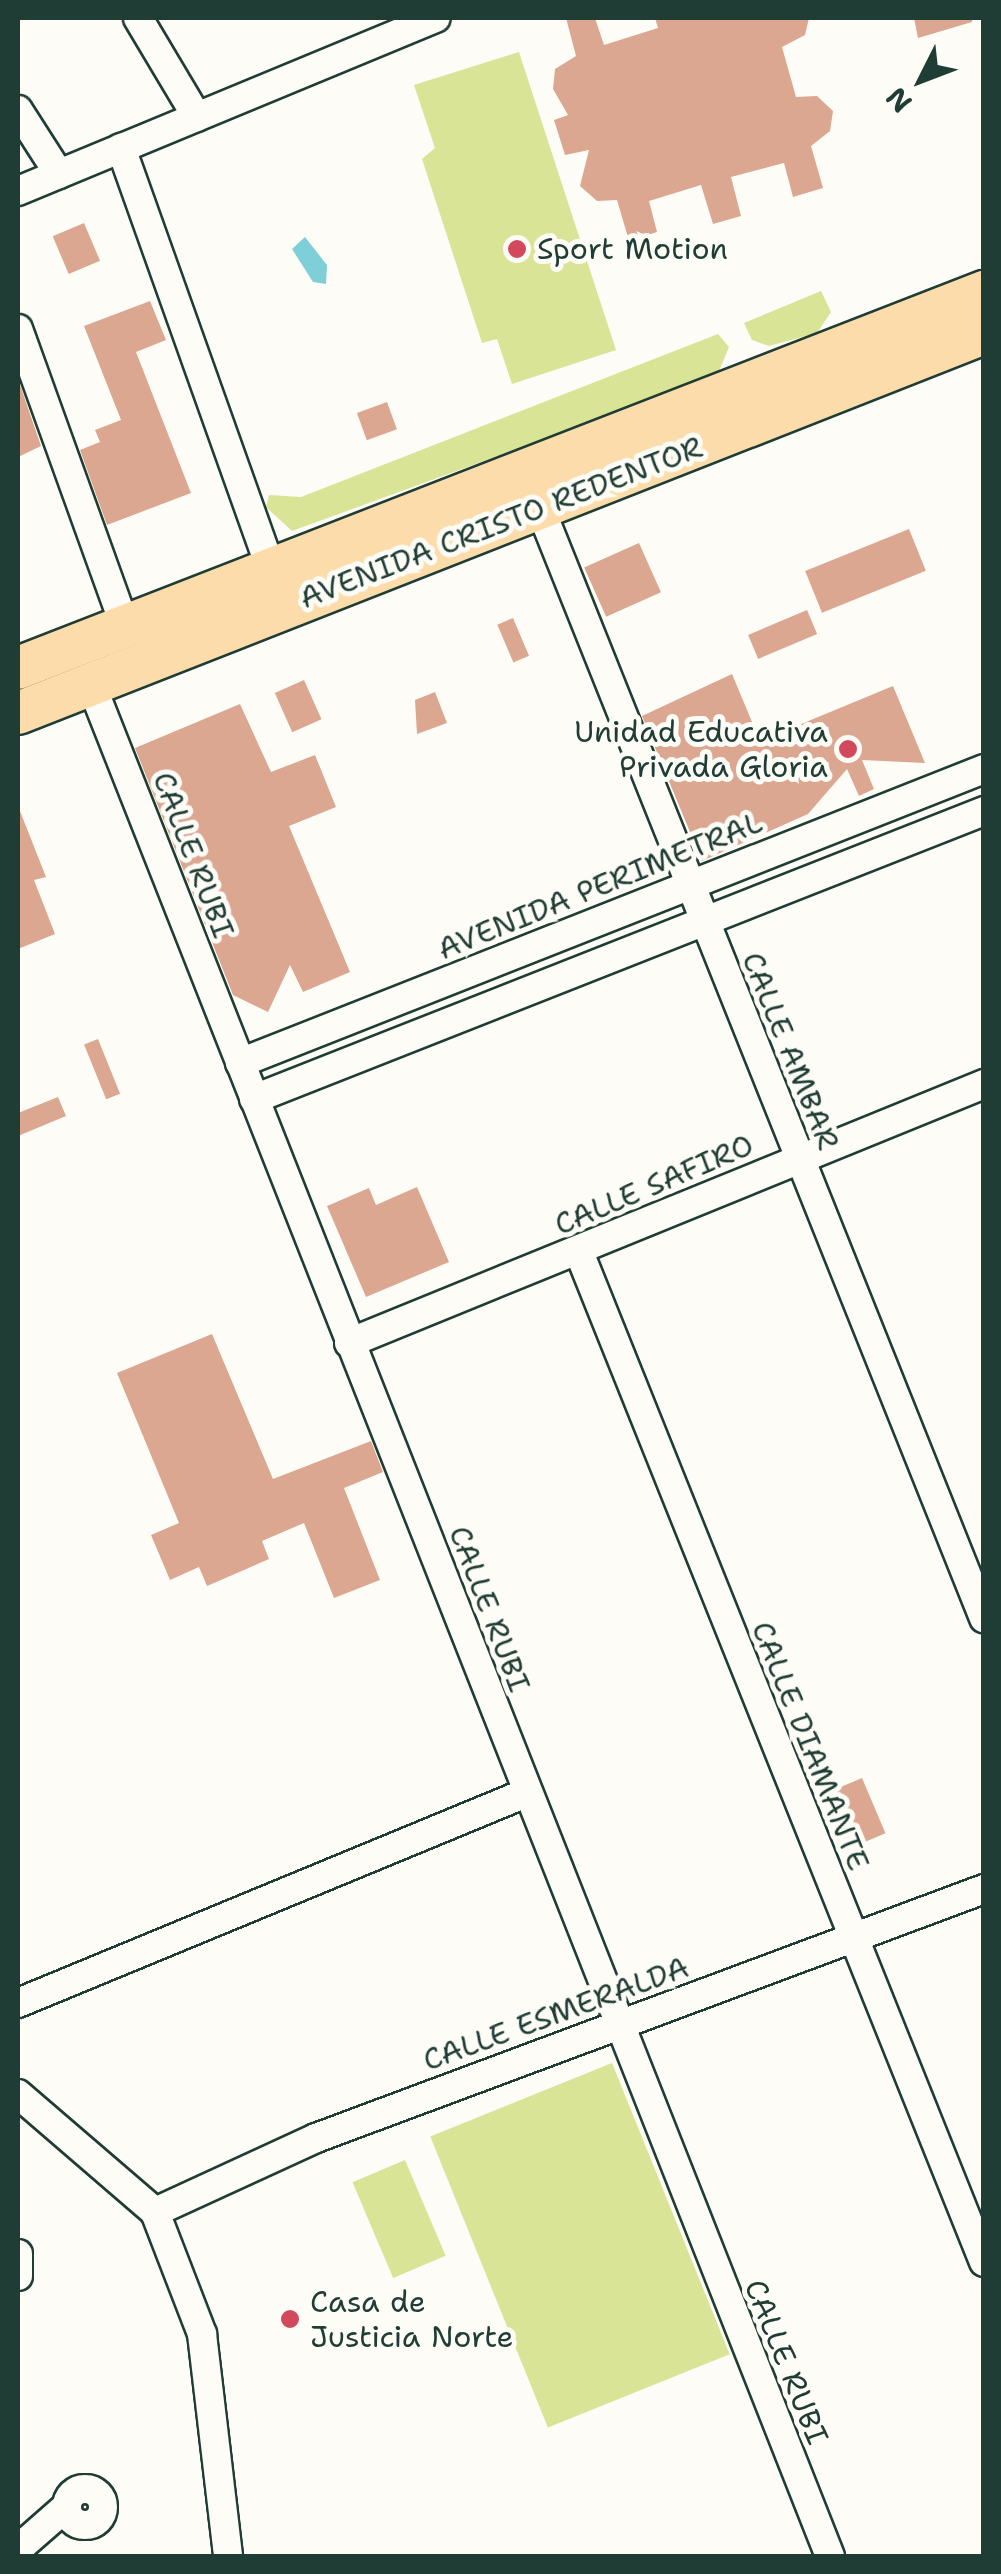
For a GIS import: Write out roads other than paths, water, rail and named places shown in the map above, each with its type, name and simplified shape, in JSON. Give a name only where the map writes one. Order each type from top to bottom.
[{"type":"highway","name":"AVENIDA CRISTO REDENTOR","points":[[18,713],[540,508],[651,443],[984,292]]},
{"type":"highway","name":"AVENIDA CRISTO REDENTOR","points":[[18,668],[272,569],[984,333]]},
{"type":"street","points":[[138,18],[197,117]]},
{"type":"street","points":[[18,192],[197,117],[402,24],[436,18]]},
{"type":"street","points":[[18,110],[59,174]]},
{"type":"street","points":[[121,148],[272,569]]},
{"type":"street","points":[[18,329],[124,626]]},
{"type":"street","name":"CALLE AMBAR","points":[[540,508],[984,1618]]},
{"type":"street","name":"CALLE RUBI","points":[[91,684],[830,2556]]},
{"type":"street","name":"AVENIDA PERIMETRAL","points":[[240,1063],[984,769]]},
{"type":"street","points":[[254,1098],[984,811]]},
{"type":"street","name":"CALLE SAFIRO","points":[[349,1342],[579,1252],[984,1084]]},
{"type":"street","name":"CALLE DIAMANTE","points":[[579,1252],[852,1941],[984,2262]]},
{"type":"street","points":[[18,2004],[526,1793]]},
{"type":"street","name":"CALLE ESMERALDA","points":[[155,2212],[316,2138],[984,1889]]},
{"type":"street","points":[[18,2094],[155,2212],[202,2334],[228,2556]]},
{"type":"street","points":[[18,2254],[18,2276]]},
{"type":"street","points":[[18,2548],[66,2507]]},
{"type":"water","points":[[305,237],[327,265],[326,284],[313,282],[292,249]]},
{"type":"place","name":"Sport Motion","points":[[517,249]]},
{"type":"place","name":"Unidad Educativa Privada Gloria","points":[[848,749]]},
{"type":"place","name":"Casa de Justicia Norte","points":[[290,2319]]}]
